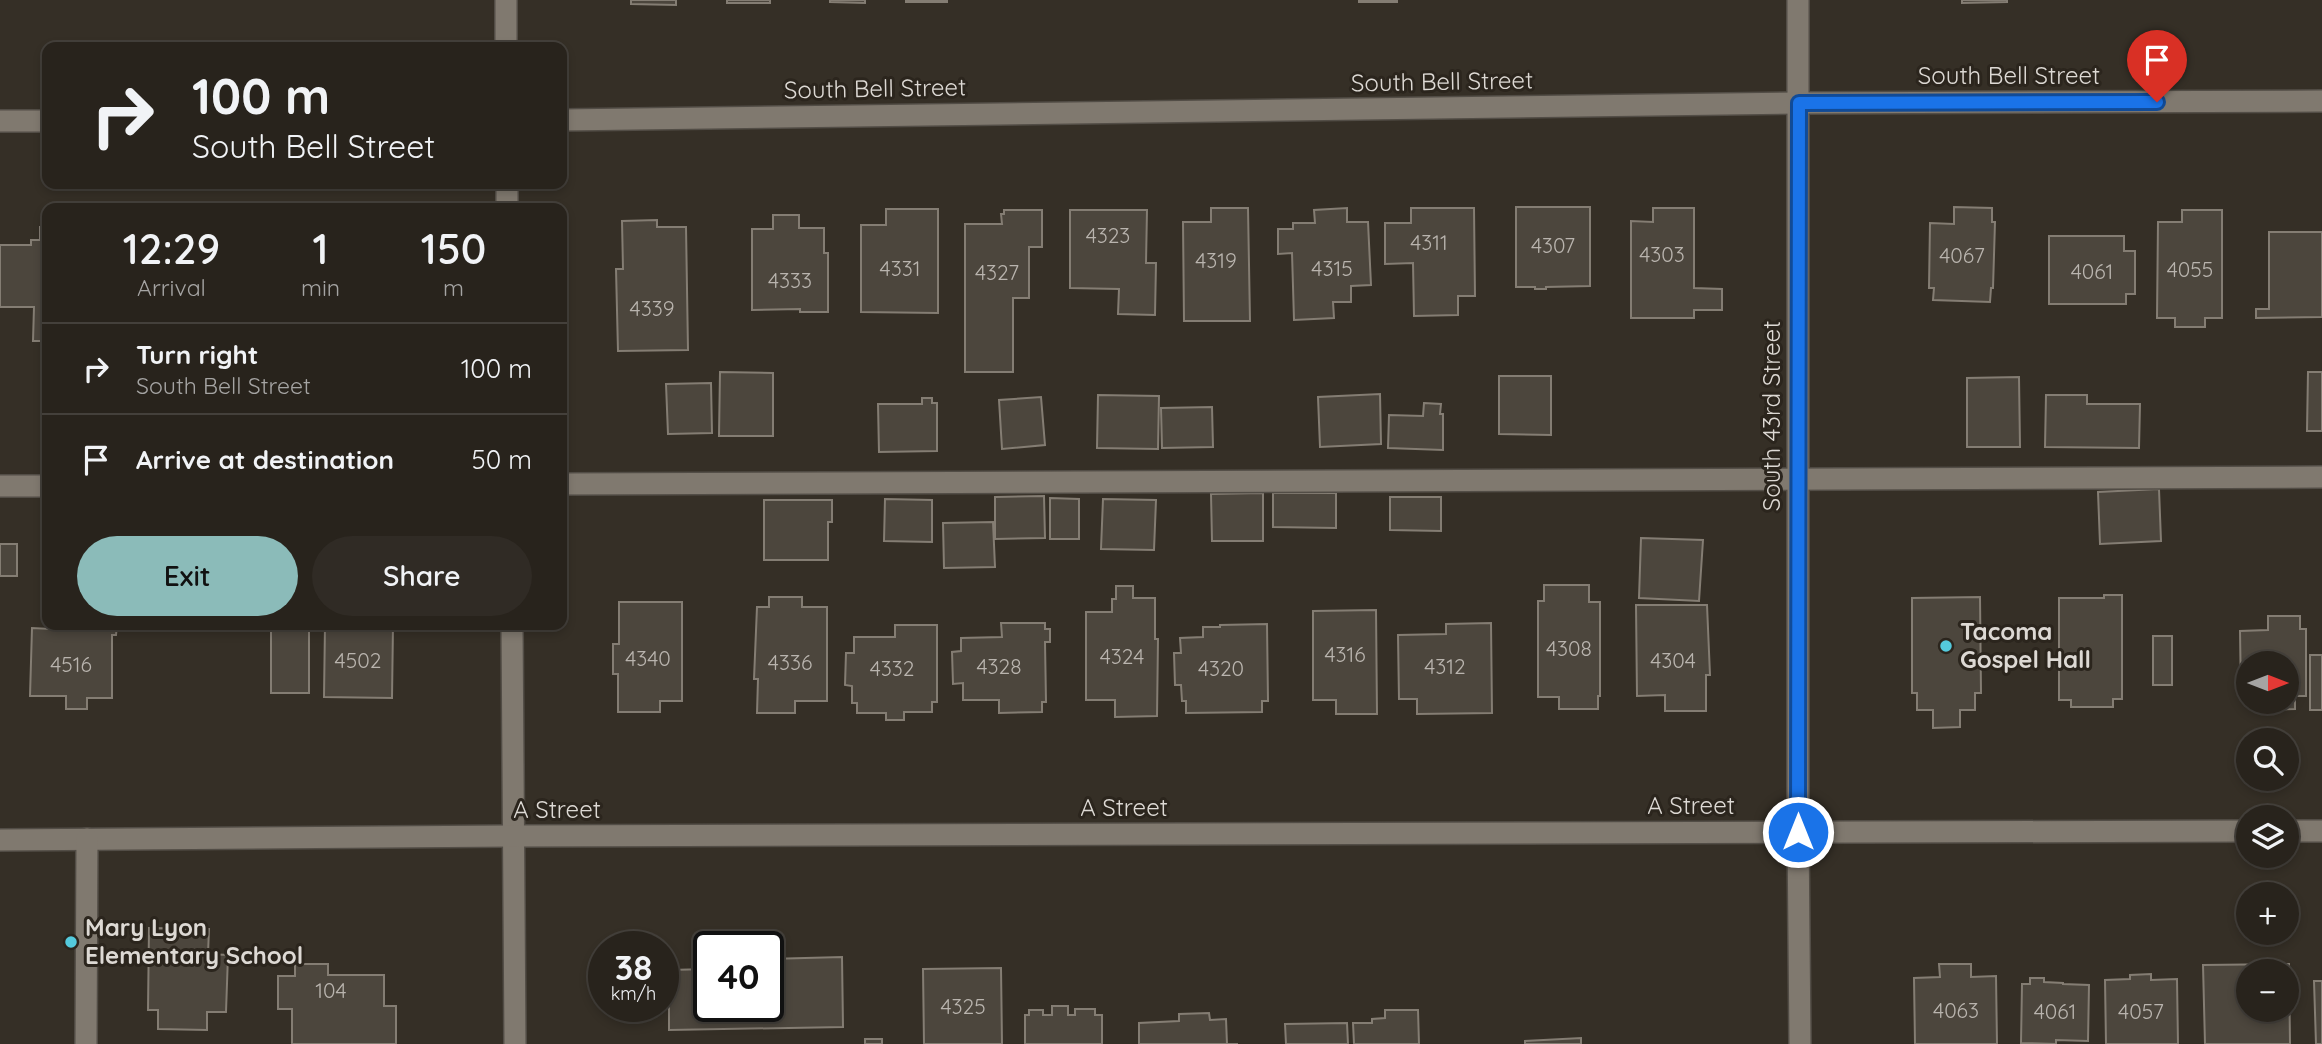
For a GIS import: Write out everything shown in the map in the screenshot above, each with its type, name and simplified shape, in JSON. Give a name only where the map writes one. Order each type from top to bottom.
[{"type":"street","points":[[506,0],[506,42]]},
{"type":"street","name":"South 43rd Street","points":[[1798,0],[1800,1044]]},
{"type":"street","name":"South Bell Street","points":[[567,120],[1799,103],[2322,101]]},
{"type":"street","points":[[0,121],[42,121]]},
{"type":"street","points":[[567,484],[2322,477]]},
{"type":"street","points":[[0,486],[42,486]]},
{"type":"street","points":[[512,630],[515,1044]]},
{"type":"street","name":"A Street","points":[[0,840],[2236,831]]},
{"type":"street","points":[[2299,831],[2322,831]]},
{"type":"street","points":[[86,839],[86,1044]]},
{"type":"building","points":[[631,0],[676,0],[676,5],[631,4]]},
{"type":"building","points":[[727,0],[770,0],[770,3],[727,3]]},
{"type":"building","points":[[865,0],[865,3],[830,2]]},
{"type":"building","points":[[947,0],[947,2],[906,2]]},
{"type":"building","points":[[1397,0],[1397,2],[1359,2]]},
{"type":"building","points":[[1962,0],[2007,0],[2007,2],[1962,3]]},
{"type":"building","points":[[1516,207],[1590,207],[1590,286],[1546,289],[1516,287]]},
{"type":"building","points":[[1954,207],[1992,208],[1992,222],[1995,222],[1993,288],[1990,302],[1933,300],[1934,288],[1929,288],[1930,223],[1954,224]]},
{"type":"building","points":[[1211,208],[1248,208],[1250,321],[1184,321],[1183,222],[1211,222]]},
{"type":"building","points":[[1347,208],[1347,222],[1368,222],[1371,285],[1351,286],[1351,302],[1333,302],[1334,318],[1294,320],[1292,253],[1278,254],[1278,229],[1293,229],[1293,223],[1315,223],[1314,210]]},
{"type":"building","points":[[1411,208],[1474,208],[1475,296],[1458,296],[1458,315],[1414,316],[1413,263],[1385,264],[1385,223],[1411,223]]},
{"type":"building","points":[[1653,208],[1694,208],[1694,288],[1722,289],[1722,310],[1694,310],[1694,318],[1631,318],[1631,221],[1653,222]]},
{"type":"building","points":[[886,209],[938,209],[938,313],[861,312],[861,225],[886,225]]},
{"type":"building","points":[[1004,210],[1042,210],[1042,247],[1029,247],[1029,298],[1013,298],[1013,372],[965,372],[965,224],[1002,224],[1001,214],[1004,214]]},
{"type":"building","points":[[1070,210],[1147,210],[1146,263],[1156,263],[1155,315],[1118,314],[1119,289],[1070,288]]},
{"type":"building","points":[[2182,210],[2222,210],[2222,318],[2205,318],[2205,327],[2175,327],[2175,318],[2157,318],[2158,222],[2182,222]]},
{"type":"building","points":[[773,215],[799,215],[799,228],[824,228],[824,253],[828,253],[828,312],[800,312],[800,309],[752,310],[752,229],[773,229]]},
{"type":"building","points":[[657,220],[657,227],[686,227],[688,350],[618,351],[616,269],[623,269],[622,221]]},
{"type":"building","points":[[42,227],[42,341],[33,341],[34,307],[0,307],[0,245],[31,245],[31,240],[40,240]]},
{"type":"building","points":[[2269,232],[2322,232],[2322,317],[2256,318],[2256,309],[2269,309]]},
{"type":"building","points":[[2049,236],[2124,236],[2124,251],[2135,251],[2135,294],[2126,294],[2126,304],[2049,304]]},
{"type":"building","points":[[720,372],[773,373],[773,436],[719,436]]},
{"type":"building","points":[[2308,372],[2322,372],[2322,431],[2307,431]]},
{"type":"building","points":[[1499,376],[1551,376],[1551,435],[1499,434]]},
{"type":"building","points":[[2019,377],[2020,447],[1967,447],[1967,378]]},
{"type":"building","points":[[711,383],[712,433],[668,434],[666,384]]},
{"type":"building","points":[[1380,394],[1381,444],[1320,447],[1318,397]]},
{"type":"building","points":[[1098,395],[1159,396],[1158,449],[1097,448]]},
{"type":"building","points":[[2046,395],[2087,395],[2087,404],[2140,404],[2139,448],[2045,447]]},
{"type":"building","points":[[1041,397],[1045,445],[1002,449],[999,400]]},
{"type":"building","points":[[922,398],[932,398],[932,403],[937,403],[937,451],[879,452],[878,404],[922,404]]},
{"type":"building","points":[[1424,403],[1441,404],[1443,450],[1388,448],[1389,415],[1423,416]]},
{"type":"building","points":[[1212,407],[1213,447],[1162,448],[1161,408]]},
{"type":"building","points":[[2159,489],[2161,541],[2100,544],[2098,492]]},
{"type":"building","points":[[1263,493],[1263,541],[1212,541],[1211,494]]},
{"type":"building","points":[[1273,493],[1336,493],[1336,528],[1273,527]]},
{"type":"building","points":[[1044,496],[1045,538],[995,539],[995,497]]},
{"type":"building","points":[[1390,497],[1441,497],[1441,531],[1390,530]]},
{"type":"building","points":[[1050,498],[1079,499],[1079,539],[1050,539]]},
{"type":"building","points":[[885,499],[932,500],[932,542],[884,541]]},
{"type":"building","points":[[1103,499],[1156,500],[1154,550],[1101,549]]},
{"type":"building","points":[[764,500],[832,500],[832,522],[828,522],[828,560],[764,560]]},
{"type":"building","points":[[993,522],[995,567],[944,568],[943,523]]},
{"type":"building","points":[[1641,538],[1703,540],[1699,601],[1639,598]]},
{"type":"building","points":[[0,544],[17,544],[17,576],[0,576]]},
{"type":"building","points":[[1544,585],[1589,585],[1589,602],[1600,602],[1598,709],[1559,709],[1559,697],[1538,697],[1538,601],[1544,601]]},
{"type":"building","points":[[1116,586],[1133,586],[1133,598],[1155,598],[1155,639],[1158,639],[1157,716],[1115,717],[1115,700],[1086,700],[1086,612],[1112,612]]},
{"type":"building","points":[[2104,595],[2122,595],[2122,699],[2113,699],[2113,707],[2071,707],[2071,700],[2059,700],[2059,598],[2104,598]]},
{"type":"building","points":[[769,597],[802,597],[802,607],[827,607],[827,701],[795,701],[795,713],[757,713],[758,679],[754,679],[757,607],[769,607]]},
{"type":"building","name":"Tacoma Gospel Hall","points":[[1980,597],[1981,693],[1975,693],[1975,710],[1960,710],[1960,727],[1933,728],[1933,710],[1917,710],[1917,693],[1912,693],[1912,598]]},
{"type":"building","points":[[619,602],[682,602],[682,701],[660,701],[660,712],[618,712],[618,674],[613,674],[613,644],[619,644]]},
{"type":"building","points":[[1636,605],[1707,605],[1710,675],[1706,675],[1706,711],[1665,711],[1665,695],[1637,696]]},
{"type":"building","points":[[1376,610],[1377,714],[1336,714],[1336,700],[1313,700],[1313,611]]},
{"type":"building","points":[[2268,616],[2300,616],[2300,629],[2306,629],[2306,696],[2300,696],[2300,651],[2240,651],[2240,631],[2268,630]]},
{"type":"building","points":[[1001,623],[1045,623],[1045,629],[1050,629],[1050,642],[1045,642],[1046,702],[1042,702],[1042,712],[999,713],[999,700],[963,700],[963,683],[953,684],[952,652],[961,651],[961,638],[1002,637]]},
{"type":"building","points":[[1491,623],[1492,713],[1417,714],[1417,699],[1399,699],[1398,635],[1446,634],[1446,624]]},
{"type":"building","points":[[1267,624],[1268,701],[1262,701],[1262,712],[1186,713],[1186,701],[1182,701],[1181,685],[1175,685],[1174,653],[1181,653],[1180,638],[1203,637],[1203,627]]},
{"type":"building","points":[[895,625],[937,625],[937,702],[932,702],[932,712],[904,712],[904,720],[886,720],[886,713],[857,713],[857,703],[852,703],[852,686],[845,685],[846,653],[854,653],[854,637],[895,637]]},
{"type":"building","points":[[32,628],[116,630],[116,635],[112,635],[112,698],[87,698],[87,709],[66,709],[66,696],[30,696]]},
{"type":"building","points":[[271,630],[309,630],[309,693],[271,693]]},
{"type":"building","points":[[325,630],[393,630],[392,698],[324,697]]},
{"type":"building","points":[[2153,636],[2172,636],[2172,685],[2153,685]]},
{"type":"building","points":[[2310,655],[2322,655],[2322,710],[2310,710]]},
{"type":"building","points":[[149,928],[209,929],[208,954],[228,955],[226,1012],[207,1012],[207,1030],[158,1029],[158,1010],[148,1010]]},
{"type":"building","points":[[842,957],[843,1027],[669,1030],[669,1022],[679,1022],[679,970],[693,969],[693,1022],[784,1022],[784,959]]},
{"type":"building","points":[[295,964],[328,964],[328,975],[384,975],[384,1006],[396,1006],[396,1044],[292,1044],[292,1009],[278,1009],[278,976],[295,976]]},
{"type":"building","points":[[1939,964],[1971,964],[1971,977],[1996,976],[1997,1044],[1915,1044],[1914,978],[1940,977]]},
{"type":"building","points":[[2203,965],[2236,965],[2236,1022],[2290,1022],[2290,1044],[2205,1044]]},
{"type":"building","points":[[1001,968],[1002,1044],[924,1044],[923,969]]},
{"type":"building","points":[[2151,974],[2151,980],[2177,979],[2178,1044],[2106,1044],[2105,980],[2130,979],[2130,975]]},
{"type":"building","points":[[2030,978],[2044,978],[2044,982],[2089,985],[2088,1041],[2021,1043],[2022,984],[2030,984]]},
{"type":"building","points":[[2314,981],[2322,981],[2322,1044],[2316,1044]]},
{"type":"building","points":[[1052,1006],[1068,1006],[1068,1015],[1075,1015],[1075,1009],[1095,1009],[1095,1015],[1102,1015],[1102,1044],[1025,1044],[1025,1015],[1029,1015],[1029,1010],[1043,1010],[1043,1015],[1052,1015]]},
{"type":"building","points":[[1385,1010],[1418,1010],[1419,1044],[1354,1044],[1353,1023],[1372,1023],[1372,1019],[1385,1018]]},
{"type":"building","points":[[1209,1013],[1210,1020],[1226,1019],[1227,1044],[1139,1044],[1139,1023],[1179,1021],[1179,1014]]},
{"type":"building","points":[[1347,1023],[1348,1044],[1286,1044],[1285,1024]]},
{"type":"building","points":[[1581,1038],[1581,1044],[1525,1044],[1525,1041]]},
{"type":"building","points":[[865,1039],[882,1039],[882,1044],[865,1044]]},
{"type":"place","name":"Tacoma Gospel Hall","points":[[1946,646]]},
{"type":"place","name":"Mary Lyon Elementary School","points":[[71,942]]},
{"type":"route","points":[[1798,832],[1799,103],[2157,102]]}]
